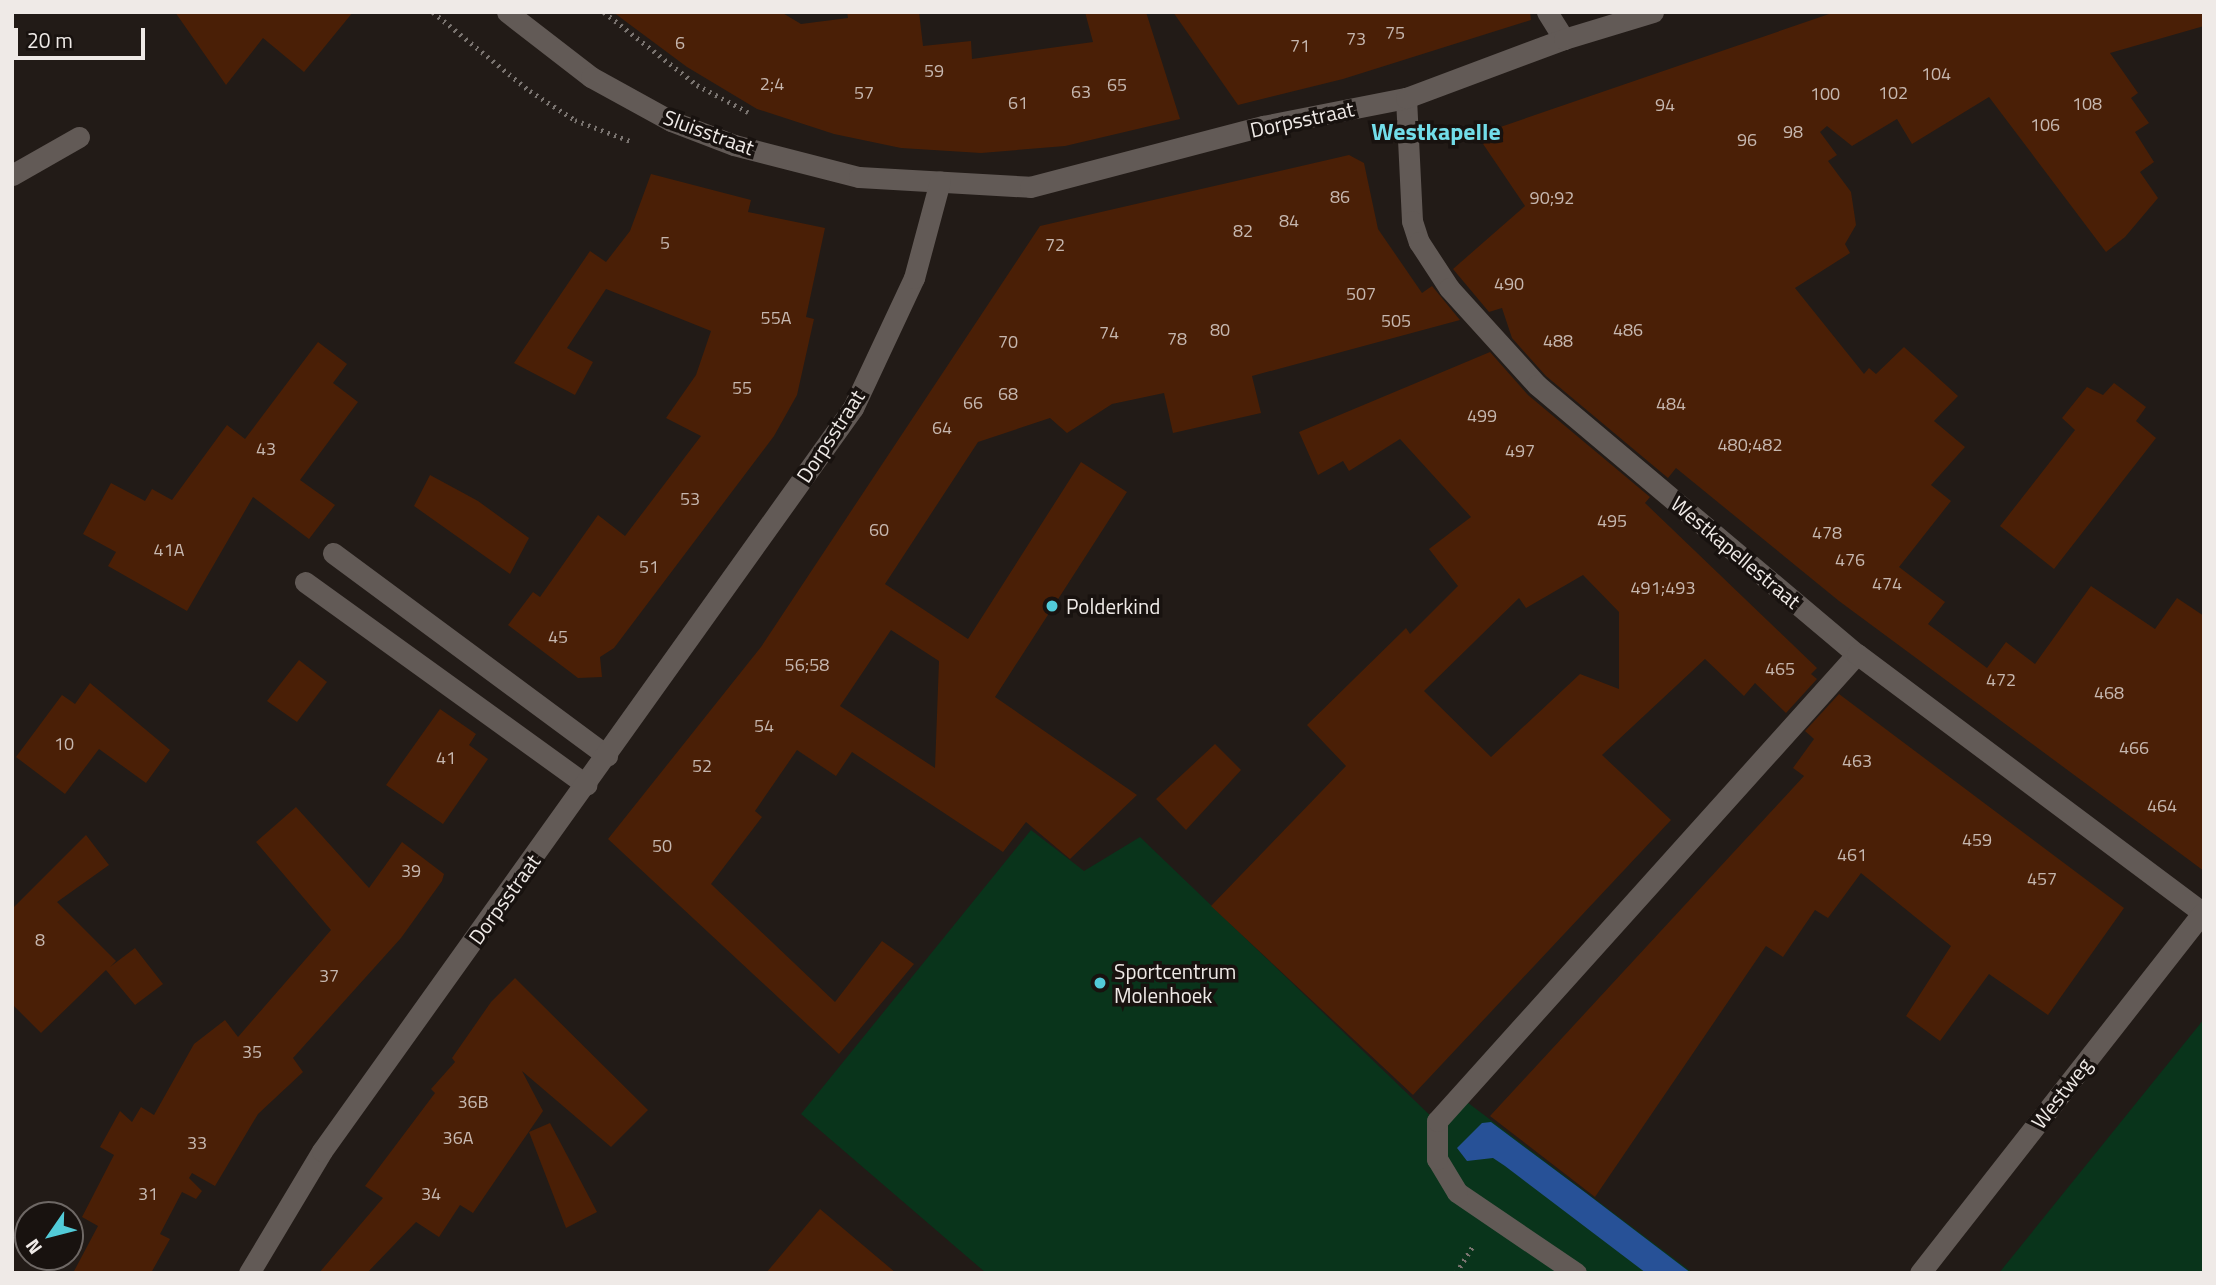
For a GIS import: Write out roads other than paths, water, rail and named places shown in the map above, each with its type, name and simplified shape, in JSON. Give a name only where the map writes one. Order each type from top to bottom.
[{"type":"street","name":"Sluisstraat","points":[[507,12],[591,78],[683,126],[734,145],[859,177],[940,181]]},
{"type":"street","points":[[1547,12],[1564,39]]},
{"type":"street","name":"Dorpsstraat","points":[[249,1273],[322,1151],[607,756],[853,408],[914,278],[940,181],[1030,187],[1263,126],[1406,98],[1564,39],[1653,12]]},
{"type":"street","name":"Westkapellestraat","points":[[1406,98],[1412,221],[1419,242],[1449,288],[1537,385],[1857,654],[2203,914]]},
{"type":"street","points":[[12,175],[79,137]]},
{"type":"street","points":[[333,553],[607,756]]},
{"type":"street","points":[[305,582],[586,785]]},
{"type":"street","points":[[1576,1273],[1457,1192],[1437,1160],[1437,1121],[1857,654]]},
{"type":"street","name":"Westweg","points":[[1920,1273],[2203,914]]},
{"type":"water","points":[[1491,1122],[1691,1273],[1646,1273],[1493,1158],[1467,1161],[1457,1148],[1482,1123]]},
{"type":"place","name":"Polderkind","points":[[1052,606]]},
{"type":"place","name":"Sportcentrum Molenhoek","points":[[1100,983]]},
{"type":"district","name":"Westkapelle","points":[[1436,132]]}]
